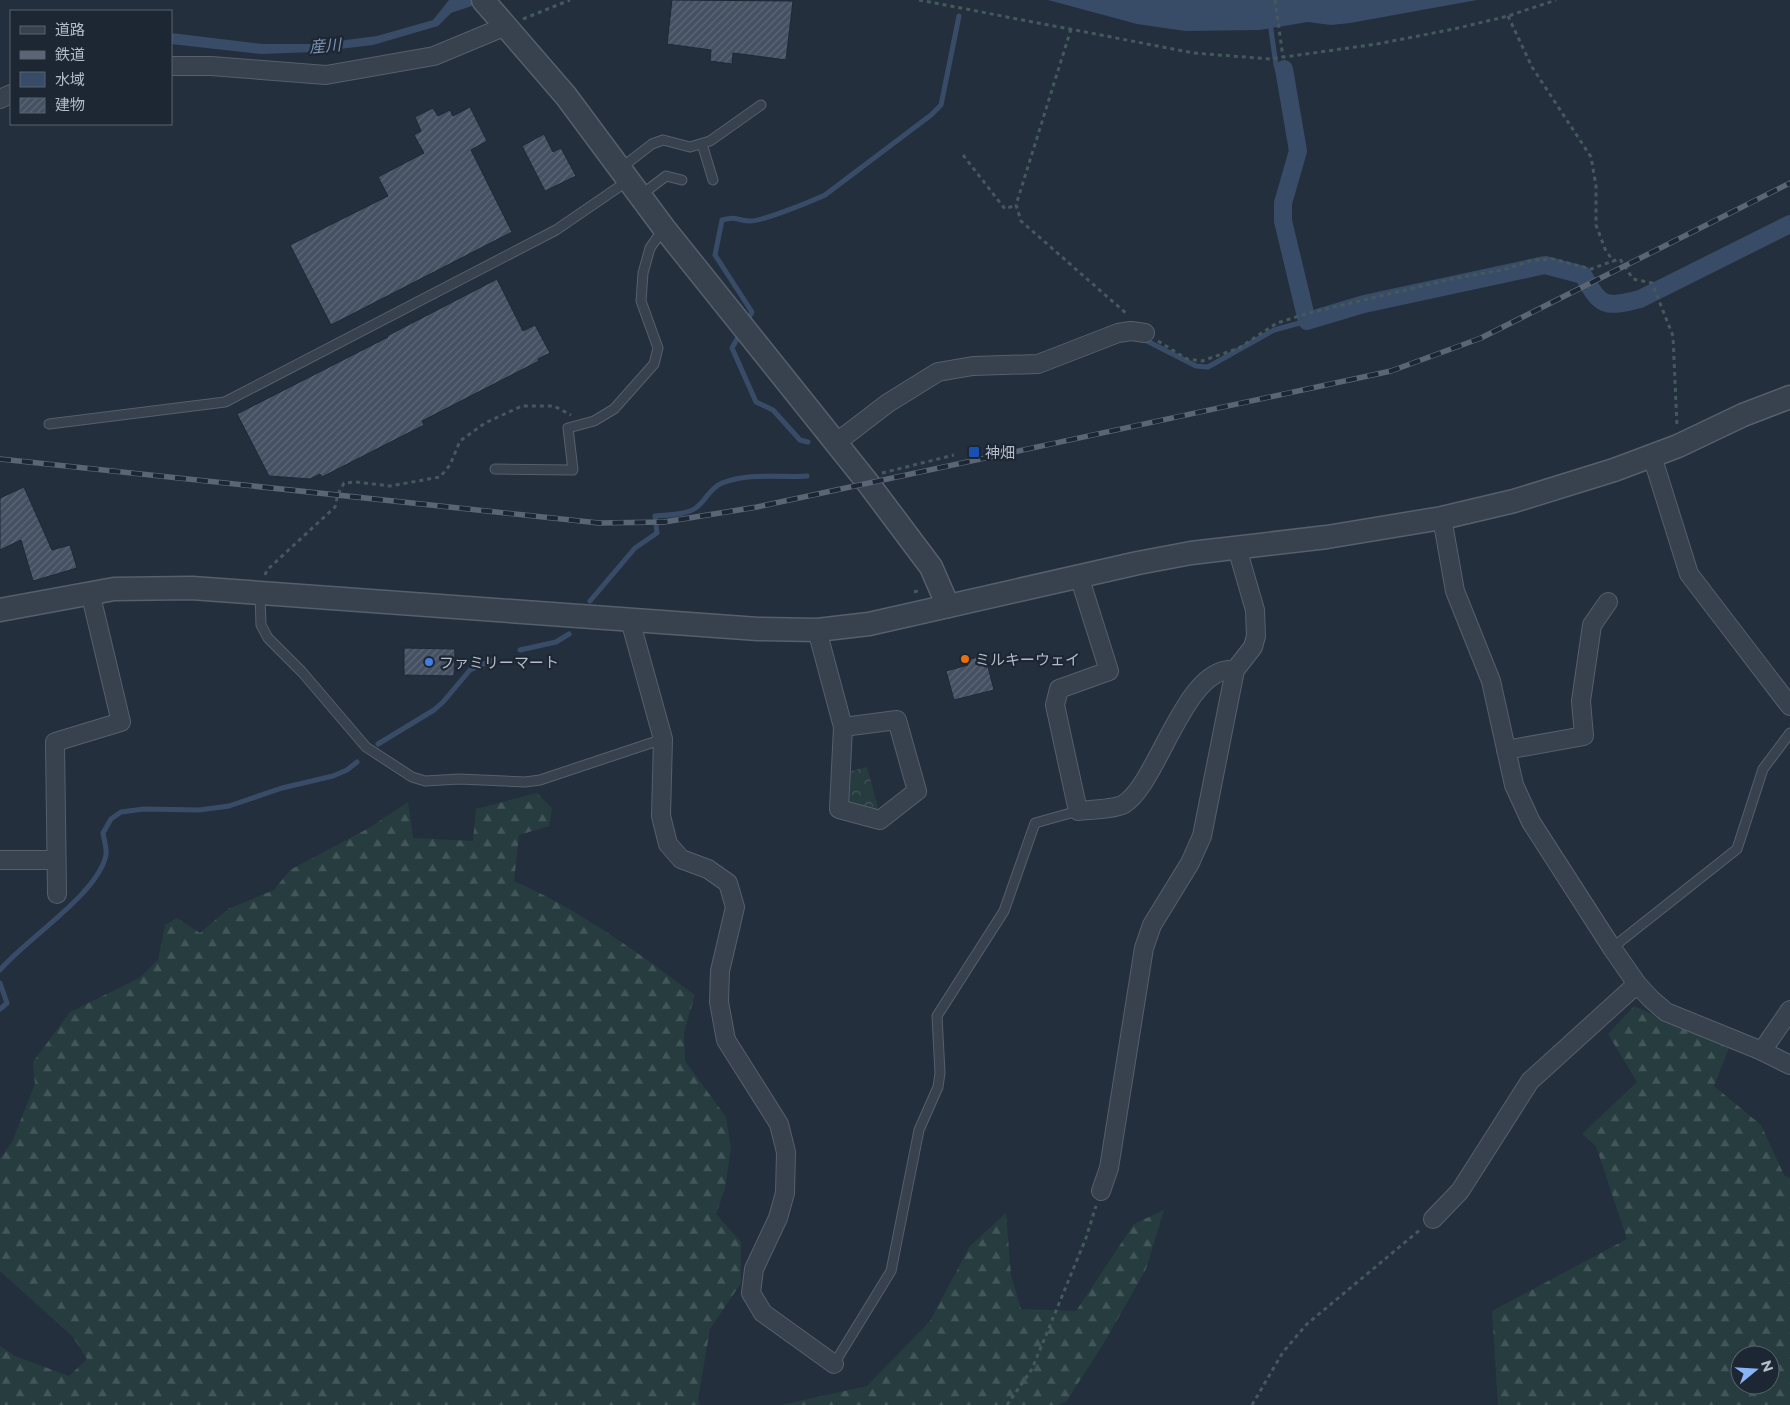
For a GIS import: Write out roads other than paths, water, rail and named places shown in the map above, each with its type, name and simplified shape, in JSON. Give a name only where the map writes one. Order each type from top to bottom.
[{"type":"street","points":[[483,0],[566,96],[664,228],[837,442],[921,552],[940,584],[948,606]]},
{"type":"street","points":[[172,66],[211,66],[326,76],[434,56],[503,23]]},
{"type":"street","points":[[837,442],[888,403],[938,372],[973,366],[1038,364],[1118,333],[1131,331],[1145,333]]},
{"type":"street","points":[[0,610],[90,592],[136,588],[260,591],[630,620],[786,630],[818,630],[869,624],[1155,560],[1327,537],[1442,518],[1571,484],[1652,456],[1678,446],[1743,415],[1790,397]]},
{"type":"street","points":[[1652,456],[1689,574],[1790,706]]},
{"type":"street","points":[[1442,518],[1455,591],[1492,681],[1514,785],[1531,822],[1637,984],[1666,1012],[1762,1051],[1790,1065]]},
{"type":"street","points":[[1101,1191],[1108,1168],[1144,948],[1152,926],[1190,863],[1202,836],[1235,670],[1253,647],[1256,623],[1255,610],[1237,548]]},
{"type":"street","points":[[1079,576],[1109,671],[1059,689],[1055,705],[1078,811],[1123,804],[1141,784],[1171,730],[1205,681],[1215,672],[1224,668],[1235,670]]},
{"type":"street","points":[[57,894],[55,742],[121,722],[90,592]]},
{"type":"street","points":[[1506,750],[1584,736],[1581,701],[1592,625],[1608,602]]},
{"type":"street","points":[[630,620],[663,739],[661,816],[668,844],[681,859],[708,869],[728,883],[735,907],[720,972],[719,1002],[726,1040],[779,1124],[786,1152],[785,1194],[778,1218],[754,1269],[751,1293],[763,1313],[834,1364]]},
{"type":"street","points":[[818,630],[843,727],[839,809],[880,820],[917,791],[897,720],[843,727]]},
{"type":"street","points":[[0,860],[56,860]]},
{"type":"street","points":[[1433,1219],[1460,1191],[1530,1081],[1637,984]]},
{"type":"street","points":[[1762,1051],[1790,1010]]},
{"type":"lane","points":[[630,181],[652,144],[663,140],[690,147],[702,144],[716,137],[761,105]]},
{"type":"lane","points":[[702,144],[713,180]]},
{"type":"lane","points":[[49,424],[225,402],[556,230],[630,181],[666,176],[682,180]]},
{"type":"lane","points":[[495,469],[572,470],[568,428],[585,423],[614,409],[654,364],[658,348],[641,301],[643,273],[650,248],[664,228]]},
{"type":"lane","points":[[260,591],[261,625],[268,638],[302,672],[366,747],[412,777],[425,781],[459,779],[525,782],[540,780],[663,739]]},
{"type":"lane","points":[[1612,948],[1737,849],[1763,770],[1790,733]]},
{"type":"lane","points":[[834,1364],[891,1271],[919,1130],[938,1086],[940,1073],[937,1016],[1004,911],[1034,822],[1078,811]]},
{"type":"water","name":"産川","points":[[449,0],[489,0],[451,13],[438,26],[373,45],[314,52],[261,54],[172,44],[172,33],[262,44],[315,44],[377,36],[433,20]]},
{"type":"water","points":[[1048,0],[1477,0],[1350,23],[1331,25],[1308,22],[1259,30],[1185,31],[1137,24]]},
{"type":"waterway","points":[[746,323],[752,312],[715,255],[722,220],[734,218],[749,221],[764,218],[787,211],[825,195],[931,115],[941,105],[959,16]]},
{"type":"waterway","points":[[1270,23],[1276,65],[1278,71],[1285,74]]},
{"type":"waterway","points":[[1284,69],[1298,151],[1283,203],[1283,221],[1307,321],[1364,304],[1545,265],[1583,275],[1594,294],[1605,302],[1611,304],[1628,302],[1640,299],[1790,224]]},
{"type":"waterway","points":[[1143,339],[1196,366],[1208,367],[1274,330],[1307,321]]},
{"type":"waterway","points":[[741,332],[732,348],[756,402],[773,410],[800,440],[808,442]]},
{"type":"waterway","points":[[590,601],[635,548],[657,533],[655,516],[693,510],[714,488],[722,483],[733,480],[754,476],[807,476]]},
{"type":"waterway","points":[[520,650],[556,642],[569,634]]},
{"type":"waterway","points":[[378,744],[434,710],[470,670],[495,659]]},
{"type":"waterway","points":[[0,970],[90,885],[100,870],[106,855],[103,833],[111,819],[121,812],[144,809],[199,810],[229,806],[282,788],[333,776],[347,770],[357,762]]},
{"type":"waterway","points":[[0,983],[7,1003],[0,1009]]},
{"type":"railway","points":[[0,459],[599,523],[664,522],[757,507],[1391,371],[1481,338],[1790,183]]},
{"type":"place","name":"神畑","points":[[974,452]]},
{"type":"place","name":"ミルキーウェイ","points":[[965,659]]},
{"type":"place","name":"ファミリーマート","points":[[429,662]]}]
